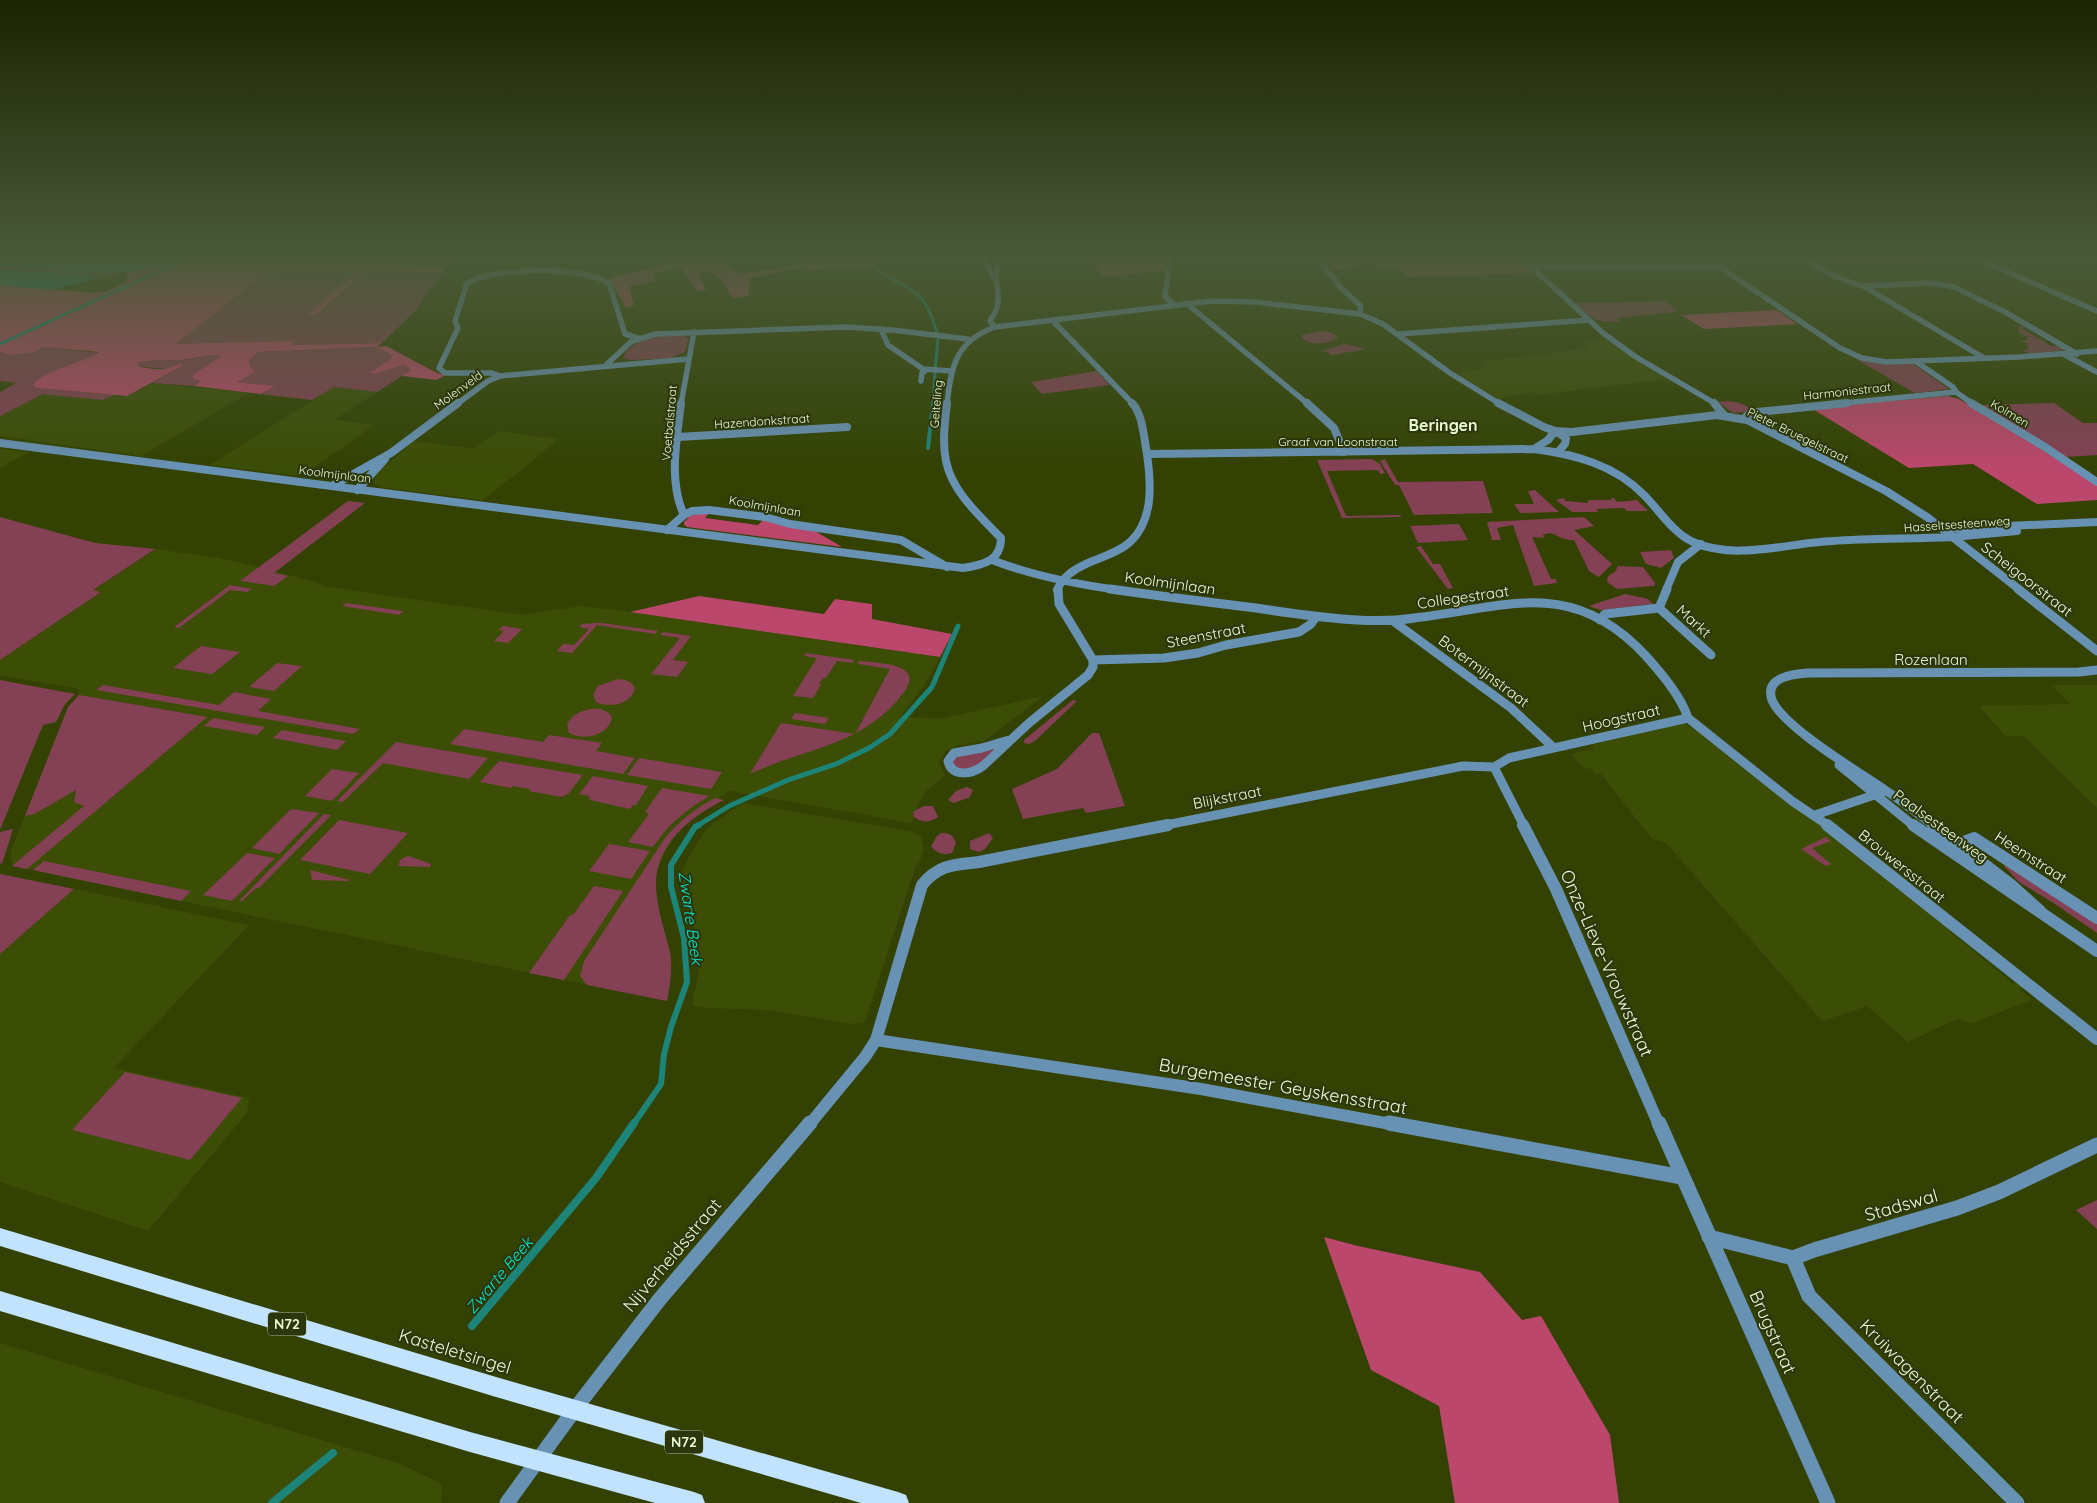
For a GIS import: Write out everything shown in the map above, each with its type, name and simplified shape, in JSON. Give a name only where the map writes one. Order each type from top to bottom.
[{"type":"main road","name":"Kasteletsingel","points":[[0,1237],[575,1409],[898,1503]]},
{"type":"main road","points":[[0,1300],[465,1440],[694,1503]]},
{"type":"street","points":[[458,327],[453,343],[447,350],[439,368],[445,373],[492,373],[500,376]]},
{"type":"street","points":[[623,327],[625,334],[638,338]]},
{"type":"street","points":[[607,364],[632,341],[656,334],[813,327]]},
{"type":"street","points":[[820,327],[880,329],[968,340]]},
{"type":"street","name":"Geiteling","points":[[992,560],[1001,553],[1001,538],[956,484],[945,459],[944,445],[951,371],[956,356],[968,340],[982,330],[994,327]]},
{"type":"street","points":[[1009,740],[982,748],[954,753],[948,761],[949,766],[956,772],[963,773],[979,769],[1009,740],[1088,675],[1094,666],[1094,660],[1056,598],[1062,581],[1082,566],[1112,553],[1128,543],[1136,535],[1148,504],[1150,488],[1147,454],[1135,406],[1059,327]]},
{"type":"street","points":[[1215,327],[1326,419],[1334,428],[1344,452]]},
{"type":"street","name":"Geiteling","points":[[1387,327],[1472,389],[1555,431]]},
{"type":"street","points":[[1398,334],[1492,327]]},
{"type":"street","name":"Pieter Bruegelstraat","points":[[1597,327],[1636,357],[1716,404],[1724,415],[1743,419],[1886,491],[1953,537]]},
{"type":"street","points":[[1809,327],[1852,355],[1872,361],[2065,355],[2097,351]]},
{"type":"street","points":[[1932,327],[1984,358]]},
{"type":"street","points":[[2031,327],[2077,354]]},
{"type":"street","points":[[880,329],[888,345],[926,370],[951,371]]},
{"type":"street","name":"Voetbalstraat","points":[[684,515],[676,500],[675,476],[681,396],[694,332]]},
{"type":"street","points":[[2065,355],[2097,372]]},
{"type":"street","name":"Molenveld","points":[[391,453],[481,386],[500,376],[598,367],[607,364],[688,359]]},
{"type":"street","name":"Kolmen","points":[[1915,361],[1953,387],[1956,392],[2097,482]]},
{"type":"street","points":[[920,381],[922,373],[926,370]]},
{"type":"street","name":"Harmoniestraat","points":[[1743,419],[1749,414],[1756,412],[1956,392]]},
{"type":"street","points":[[1555,431],[1572,432],[1724,415]]},
{"type":"street","name":"Hazendonkstraat","points":[[678,437],[847,427]]},
{"type":"street","points":[[1534,449],[1548,440],[1555,431]]},
{"type":"street","points":[[1555,431],[1566,438],[1565,444],[1559,451]]},
{"type":"street","name":"Koolmijnlaan","points":[[0,443],[947,566],[971,566],[992,560],[1021,571],[1062,581],[1316,617],[1393,620]]},
{"type":"street","name":"Graaf van Loonstraat","points":[[1147,454],[1534,449],[1559,451],[1597,464],[1621,476],[1642,493],[1677,532],[1701,544]]},
{"type":"street","points":[[332,486],[391,453]]},
{"type":"street","points":[[357,490],[391,453]]},
{"type":"street","name":"Koolmijnlaan","points":[[667,530],[684,515],[692,511],[709,510],[764,517],[790,524],[901,540],[947,566]]},
{"type":"street","name":"Hasseltsesteenweg","points":[[1876,538],[1883,535],[1943,529],[2097,522]]},
{"type":"street","name":"Hasseltsesteenweg","points":[[1701,544],[1735,551],[1776,548],[1802,543],[1876,538],[1887,540],[1953,537],[2001,533],[2039,526]]},
{"type":"street","name":"Scheigoorstraat","points":[[1953,537],[2097,652]]},
{"type":"street","name":"Markt","points":[[1659,608],[1678,562],[1701,544]]},
{"type":"street","name":"Collegestraat","points":[[1393,620],[1523,602],[1536,602],[1566,606],[1600,620]]},
{"type":"street","name":"Markt","points":[[1600,620],[1605,614],[1659,608],[1711,655]]},
{"type":"street","name":"Steenstraat","points":[[1094,660],[1164,658],[1198,653],[1226,645],[1299,632],[1311,624],[1316,617]]},
{"type":"street","name":"Botermijnstraat","points":[[1393,620],[1511,708],[1554,748]]},
{"type":"street","name":"Hoogstraat","points":[[1494,767],[1509,758],[1688,718],[1685,709],[1650,660],[1625,636],[1600,620]]},
{"type":"street","name":"Rozenlaan","points":[[1772,688],[1775,682],[1782,677],[1808,673],[2069,672],[2097,670]]},
{"type":"street","name":"Paalsesteenweg","points":[[1772,688],[1772,700],[1780,711],[1833,756],[1886,790],[1959,844],[2028,898],[2040,911]]},
{"type":"street","name":"Brouwersstraat","points":[[1688,718],[1792,801],[1815,815],[2097,1039]]},
{"type":"street","name":"Paalsesteenweg","points":[[1833,756],[1839,765],[1873,795],[1946,849],[2097,951]]},
{"type":"street","name":"Blijkstraat","points":[[876,1040],[922,885],[940,867],[966,864],[1463,766],[1494,767]]},
{"type":"street","name":"Onze-Lieve-Vrouwstraat","points":[[1494,767],[1556,889],[1682,1177]]},
{"type":"street","points":[[1815,815],[1886,790]]},
{"type":"street","name":"Heemstraat","points":[[1946,849],[1974,838],[2097,918]]},
{"type":"street","name":"Burgemeester Geyskensstraat","points":[[876,1040],[1201,1089],[1682,1177]]},
{"type":"street","name":"Nijverheidsstraat","points":[[507,1503],[540,1460],[575,1409],[659,1300],[778,1162],[865,1057],[876,1040]]},
{"type":"street","name":"Stadswal","points":[[1793,1258],[1965,1205],[1999,1192],[2097,1145]]},
{"type":"street","name":"Brugstraat","points":[[1682,1177],[1828,1503]]},
{"type":"street","points":[[1709,1237],[1754,1246],[1793,1258]]},
{"type":"street","name":"Kruiwagenstraat","points":[[1793,1258],[1809,1296],[2017,1503]]},
{"type":"shaded area","points":[[0,327],[197,327],[176,344],[294,341],[292,345],[382,343],[376,347],[386,346],[437,373],[445,375],[437,380],[402,376],[411,370],[404,365],[377,373],[370,373],[392,358],[389,353],[374,347],[258,352],[249,361],[249,365],[255,372],[237,382],[275,386],[260,394],[194,386],[202,381],[193,379],[193,375],[221,356],[214,355],[183,360],[152,360],[138,363],[137,366],[159,369],[166,369],[177,364],[184,365],[127,396],[37,388],[33,385],[45,375],[99,352],[43,347],[34,352],[10,355],[0,352]]},
{"type":"shaded area","points":[[198,327],[398,327],[382,343],[292,345],[294,341],[175,345]]},
{"type":"shaded area","points":[[1701,327],[1739,327],[1704,329]]},
{"type":"shaded area","points":[[2019,327],[2026,327],[2021,328],[2051,346],[2058,346],[2064,350],[2035,355],[2022,351],[2029,349],[2027,344],[2029,344],[2020,341],[2028,340],[2026,337],[2029,337],[2019,333]]},
{"type":"shaded area","points":[[1322,331],[1333,333],[1338,337],[1330,342],[1314,343],[1301,337],[1302,335]]},
{"type":"shaded area","points":[[681,335],[689,338],[685,352],[671,358],[631,360],[623,358],[627,351],[640,342],[656,337]]},
{"type":"shaded area","points":[[1606,339],[1668,379],[1537,395],[1533,392],[1497,399],[1456,374],[1488,367],[1481,362],[1589,348],[1582,342]]},
{"type":"shaded area","points":[[1344,344],[1367,349],[1331,355],[1326,351],[1318,352]]},
{"type":"shaded area","points":[[43,347],[100,353],[49,373],[37,388],[114,395],[103,400],[43,394],[0,416],[0,392],[16,383],[0,381],[0,352],[10,355]]},
{"type":"shaded area","points":[[374,347],[389,353],[392,358],[371,373],[404,365],[411,370],[377,392],[334,387],[312,400],[260,394],[274,386],[236,382],[255,372],[249,365],[249,361],[258,352]]},
{"type":"shaded area","points":[[216,354],[221,356],[203,381],[194,386],[152,383],[184,365],[177,364],[166,369],[137,366],[138,363],[153,359],[187,360]]},
{"type":"shaded area","points":[[1854,358],[1867,362],[1913,364],[1949,389],[1915,393]]},
{"type":"shaded area","points":[[1096,371],[1110,385],[1042,394],[1031,382]]},
{"type":"shaded area","points":[[152,383],[249,393],[141,456],[0,436],[0,416],[43,393],[103,400],[114,395],[127,396]]},
{"type":"shaded area","points":[[334,387],[377,392],[334,420],[375,425],[301,476],[210,465]]},
{"type":"shaded area","points":[[1948,396],[1959,399],[2003,425],[2097,485],[2097,500],[2037,504],[1973,464],[1909,468],[1811,408]]},
{"type":"shaded area","points":[[1718,402],[1740,403],[1755,411],[1733,413]]},
{"type":"shaded area","points":[[2054,403],[2083,423],[2097,423],[2097,455],[2064,457],[1981,405]]},
{"type":"shaded area","points":[[498,431],[557,439],[551,446],[483,500],[380,487],[374,483],[378,472],[414,441],[474,449]]},
{"type":"shaded area","points":[[0,449],[29,452],[0,468]]},
{"type":"shaded area","points":[[1372,459],[1380,464],[1385,473],[1380,474],[1378,470],[1327,471],[1346,516],[1400,515],[1401,517],[1342,518],[1317,460]]},
{"type":"shaded area","points":[[1385,459],[1398,482],[1483,481],[1493,513],[1414,515],[1399,485],[1395,485],[1380,461]]},
{"type":"shaded area","points":[[1535,490],[1559,512],[1520,513],[1514,504],[1534,504],[1528,491]]},
{"type":"shaded area","points":[[1564,498],[1565,501],[1588,503],[1588,500],[1612,500],[1611,498],[1614,498],[1617,502],[1637,500],[1648,511],[1627,511],[1624,508],[1596,509],[1598,512],[1572,512],[1556,500]]},
{"type":"shaded area","points":[[348,501],[365,503],[274,573],[288,576],[274,586],[240,581]]},
{"type":"shaded area","points":[[709,513],[705,518],[758,525],[763,520],[784,526],[815,531],[842,547],[687,527],[684,525],[684,522],[690,516]]},
{"type":"shaded area","points":[[0,517],[95,543],[155,549],[93,590],[101,592],[0,660]]},
{"type":"shaded area","points":[[1584,517],[1594,526],[1574,530],[1612,564],[1599,577],[1589,571],[1574,540],[1568,540],[1550,533],[1543,535],[1544,538],[1532,537],[1551,579],[1556,579],[1557,583],[1534,586],[1513,525],[1497,528],[1501,540],[1492,540],[1487,522]]},
{"type":"shaded area","points":[[1459,524],[1468,540],[1418,543],[1410,526]]},
{"type":"shaded area","points":[[1421,546],[1433,564],[1440,564],[1453,588],[1448,589],[1416,547]]},
{"type":"shaded area","points":[[155,549],[219,558],[315,582],[323,586],[523,615],[581,606],[940,657],[925,684],[900,717],[939,719],[1043,696],[984,741],[958,745],[945,752],[939,762],[945,775],[927,790],[917,806],[912,823],[730,791],[708,804],[687,820],[664,852],[656,875],[656,889],[663,932],[670,953],[670,988],[667,1001],[12,866],[11,851],[68,707],[79,695],[79,689],[0,675],[0,660],[100,593],[92,591]]},
{"type":"shaded area","points":[[1671,550],[1674,558],[1661,568],[1646,564],[1640,552]]},
{"type":"shaded area","points":[[1618,566],[1643,567],[1655,583],[1654,586],[1617,589],[1607,582],[1608,576],[1615,572]]},
{"type":"shaded area","points":[[230,585],[252,589],[247,592],[230,590],[179,628],[174,627]]},
{"type":"shaded area","points":[[1625,594],[1648,599],[1653,604],[1600,610],[1589,606]]},
{"type":"shaded area","points":[[699,596],[824,614],[835,599],[872,604],[872,619],[952,634],[940,657],[630,612]]},
{"type":"shaded area","points":[[346,603],[403,611],[399,615],[342,606]]},
{"type":"shaded area","points":[[602,623],[658,631],[655,634],[597,625],[572,653],[557,651],[563,644],[574,645],[589,629],[579,627],[582,624]]},
{"type":"shaded area","points":[[503,626],[522,629],[508,643],[494,641],[504,631],[499,630]]},
{"type":"shaded area","points":[[663,632],[691,636],[673,660],[688,662],[677,677],[651,674],[680,638],[660,635]]},
{"type":"shaded area","points":[[201,646],[240,652],[212,674],[173,668]]},
{"type":"shaded area","points":[[806,653],[854,660],[852,663],[837,661],[826,678],[823,678],[819,684],[821,685],[813,698],[793,696],[817,658],[804,656]]},
{"type":"shaded area","points":[[859,661],[887,664],[904,670],[909,675],[909,682],[904,692],[888,710],[856,733],[890,669],[858,664]]},
{"type":"shaded area","points":[[277,663],[302,666],[274,691],[249,687]]},
{"type":"shaded area","points":[[618,679],[628,681],[634,686],[635,689],[629,699],[613,705],[596,702],[593,695],[598,686]]},
{"type":"shaded area","points":[[0,680],[75,694],[65,704],[56,722],[43,725],[0,830]]},
{"type":"shaded area","points":[[103,685],[219,705],[234,692],[271,699],[258,711],[360,729],[353,734],[96,690]]},
{"type":"shaded area","points":[[2051,685],[2097,685],[2097,808],[2024,736],[2005,736],[1979,706],[2070,704]]},
{"type":"shaded area","points":[[79,695],[207,717],[27,869],[12,866],[84,806],[74,802],[76,790],[34,814],[25,816],[68,707]]},
{"type":"shaded area","points":[[1073,700],[1077,701],[1036,740],[1029,744],[1024,743],[1024,740]]},
{"type":"shaded area","points":[[601,709],[610,714],[612,718],[606,729],[588,737],[569,733],[567,724],[573,716],[586,710]]},
{"type":"shaded area","points":[[795,713],[829,718],[825,724],[791,719]]},
{"type":"shaded area","points":[[213,718],[265,727],[257,735],[204,726]]},
{"type":"shaded area","points":[[781,723],[854,734],[833,744],[750,774]]},
{"type":"shaded area","points":[[1677,724],[1685,724],[1694,728],[1825,827],[1850,851],[1897,889],[1901,887],[1951,928],[1948,930],[2012,983],[2017,982],[2023,987],[2019,989],[2032,1000],[1972,1023],[1957,1019],[1908,1042],[1867,1006],[1822,1021],[1666,843],[1652,839],[1601,774],[1596,775],[1591,768],[1585,769],[1571,754],[1594,749],[1592,745]]},
{"type":"shaded area","points":[[464,729],[543,742],[549,735],[602,743],[596,751],[635,758],[623,774],[450,744]]},
{"type":"shaded area","points":[[282,730],[346,741],[337,750],[273,738]]},
{"type":"shaded area","points":[[1092,733],[1099,733],[1125,806],[1086,813],[1083,808],[1023,819],[1012,789],[1057,769]]},
{"type":"shaded area","points":[[396,742],[488,758],[469,779],[383,763],[343,802],[337,801]]},
{"type":"shaded area","points":[[997,749],[976,766],[959,770],[952,763],[956,756]]},
{"type":"shaded area","points":[[639,758],[722,772],[711,789],[627,775]]},
{"type":"shaded area","points":[[499,761],[583,775],[569,793],[562,797],[529,791],[530,789],[513,786],[511,788],[480,782]]},
{"type":"shaded area","points":[[332,769],[359,773],[332,801],[305,796]]},
{"type":"shaded area","points":[[593,776],[648,786],[636,805],[633,805],[630,809],[590,800],[589,796],[579,794]]},
{"type":"shaded area","points":[[967,787],[973,790],[970,797],[954,803],[948,800],[956,791]]},
{"type":"shaded area","points":[[662,788],[710,796],[678,818],[653,847],[628,842],[649,814],[645,812]]},
{"type":"shaded area","points":[[715,798],[724,800],[698,815],[676,835],[667,846],[657,873],[658,904],[671,958],[671,976],[667,1001],[587,985],[580,976],[584,961],[665,838],[688,815]]},
{"type":"shaded area","points":[[742,803],[914,832],[921,837],[924,849],[920,861],[915,868],[865,1022],[854,1024],[769,1010],[707,1008],[692,1005],[699,971],[694,942],[694,924],[690,923],[681,884],[678,879],[703,834],[713,824]]},
{"type":"shaded area","points":[[924,806],[933,806],[938,817],[925,821],[913,816],[914,811]]},
{"type":"shaded area","points":[[291,809],[319,813],[279,854],[252,848]]},
{"type":"shaded area","points":[[324,814],[331,815],[259,888],[256,888],[242,901],[239,901]]},
{"type":"shaded area","points":[[339,820],[408,833],[370,874],[300,860]]},
{"type":"shaded area","points":[[13,829],[2,864],[0,863],[0,832]]},
{"type":"shaded area","points":[[941,833],[949,834],[954,838],[956,843],[952,853],[940,853],[931,846]]},
{"type":"shaded area","points":[[989,833],[993,838],[985,849],[979,852],[970,849],[970,841]]},
{"type":"shaded area","points":[[1826,837],[1831,841],[1812,848],[1831,864],[1826,866],[1801,849]]},
{"type":"shaded area","points":[[609,844],[650,851],[631,879],[589,871]]},
{"type":"shaded area","points":[[247,853],[275,858],[232,901],[203,895]]},
{"type":"shaded area","points":[[408,856],[431,864],[430,867],[398,866],[401,859]]},
{"type":"shaded area","points":[[44,861],[191,891],[181,901],[33,870]]},
{"type":"shaded area","points":[[2005,865],[2097,924],[2097,933],[2019,882]]},
{"type":"shaded area","points":[[310,870],[350,880],[312,880]]},
{"type":"shaded area","points":[[0,874],[74,889],[0,954]]},
{"type":"shaded area","points":[[594,886],[623,891],[564,980],[529,973],[570,915],[573,915]]},
{"type":"shaded area","points":[[74,889],[249,925],[114,1068],[249,1098],[247,1113],[148,1231],[0,1182],[0,954]]},
{"type":"shaded area","points":[[125,1072],[242,1098],[190,1160],[72,1130]]},
{"type":"shaded area","points":[[2097,1200],[2097,1229],[2076,1210]]},
{"type":"shaded area","points":[[1324,1237],[1480,1272],[1522,1320],[1541,1316],[1610,1435],[1619,1503],[1455,1503],[1439,1406],[1371,1370]]},
{"type":"shaded area","points":[[0,1343],[401,1464],[442,1484],[441,1503],[0,1503]]},
{"type":"waterway","points":[[0,344],[37,327]]},
{"type":"waterway","name":"Zwarte Beek","points":[[935,327],[937,332]]},
{"type":"waterway","name":"Zwarte Beek","points":[[935,370],[938,338]]},
{"type":"waterway","name":"Zwarte Beek","points":[[933,404],[935,372]]},
{"type":"waterway","name":"Zwarte Beek","points":[[928,448],[933,403]]},
{"type":"waterway","name":"Zwarte Beek","points":[[697,826],[729,806],[788,780],[836,764],[869,748],[890,734],[932,687],[958,626]]},
{"type":"waterway","name":"Zwarte Beek","points":[[633,1125],[661,1084],[664,1054],[671,1027],[687,982],[684,938],[671,887],[671,865],[697,826]]},
{"type":"waterway","name":"Zwarte Beek","points":[[472,1326],[596,1178],[634,1123]]},
{"type":"waterway","name":"Zwarte Beek","points":[[272,1503],[333,1453]]},
{"type":"district","name":"Beringen","points":[[1443,425]]}]
